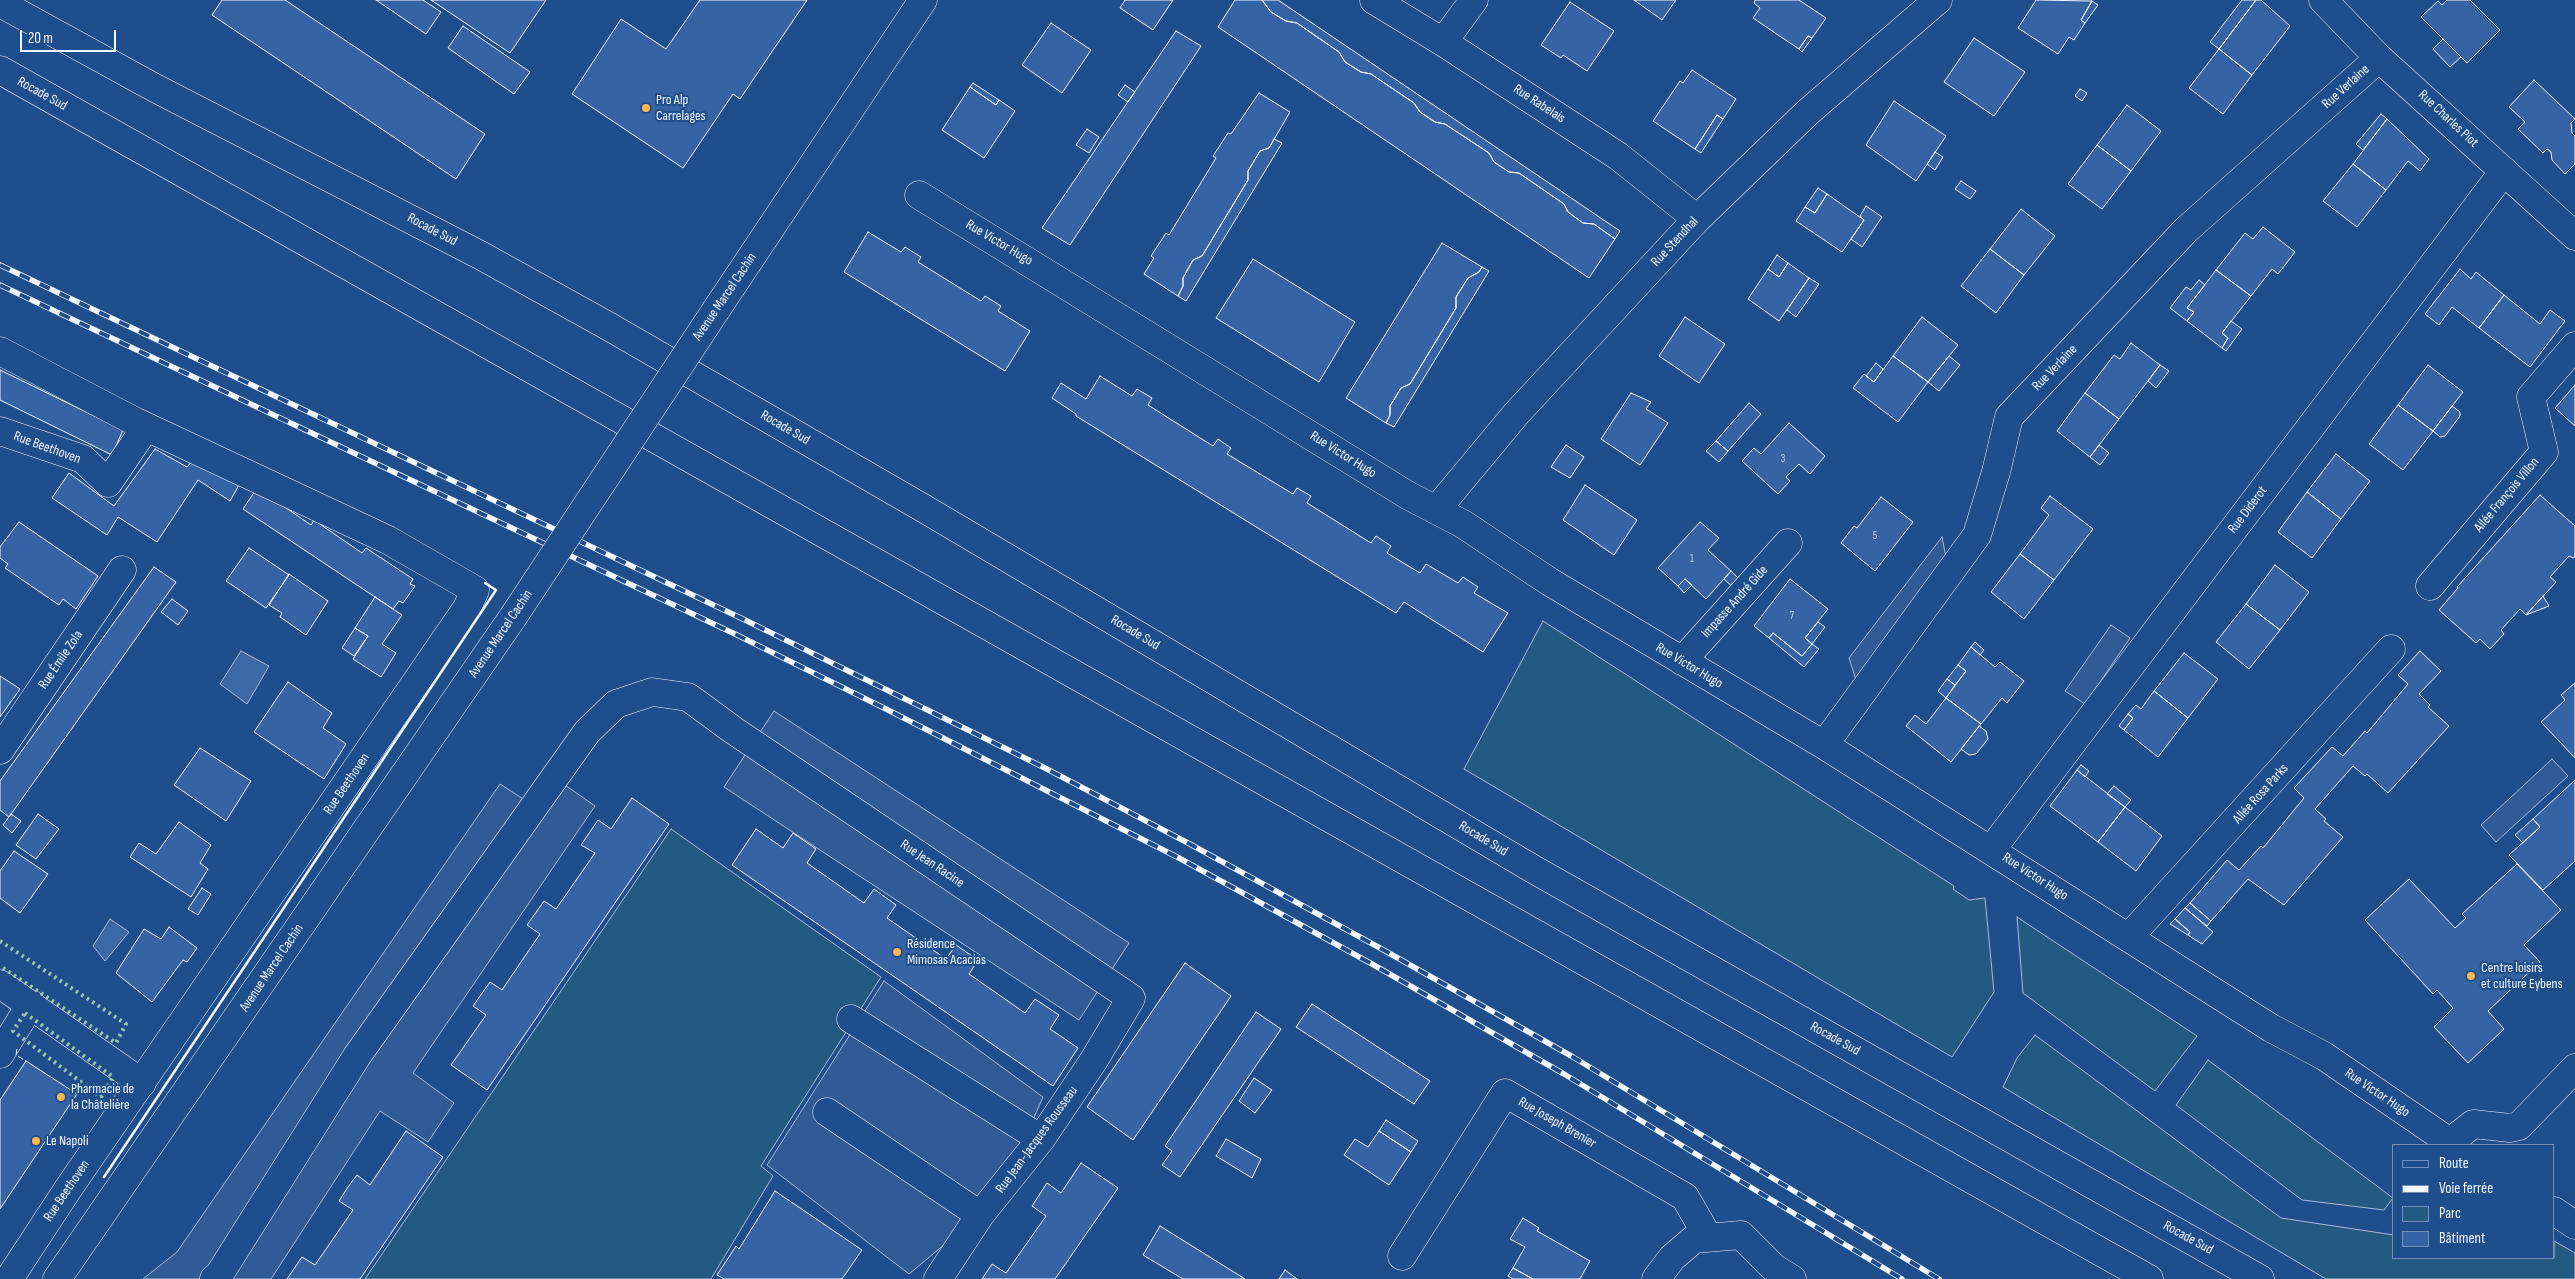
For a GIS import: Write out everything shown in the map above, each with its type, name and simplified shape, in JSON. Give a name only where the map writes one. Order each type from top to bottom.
[{"type":"main road","name":"Avenue Marcel Cachin","points":[[35,1238],[63,1270],[513,617],[923,0]]},
{"type":"main road","name":"Rue Rabelais","points":[[1374,0],[1444,42],[1618,156],[1697,219]]},
{"type":"main road","points":[[1444,42],[1474,0]]},
{"type":"main road","name":"Rue Stendhal","points":[[1437,509],[1516,414],[1697,219],[1808,112],[1938,0]]},
{"type":"main road","name":"Rue Charles Piot","points":[[2323,0],[2379,58],[2575,236]]},
{"type":"main road","name":"Rocade Sud","points":[[0,3],[155,88],[429,229],[608,326],[923,508],[1533,869],[2260,1279]]},
{"type":"main road","name":"Rue Verlaine","points":[[1824,745],[1977,535],[1996,472],[2008,417],[2186,230],[2379,58]]},
{"type":"main road","name":"Rocade Sud","points":[[0,70],[2149,1279]]},
{"type":"main road","name":"Rue Diderot","points":[[1992,849],[2504,171]]},
{"type":"main road","name":"Rue Victor Hugo","points":[[919,195],[1409,496],[1437,509],[1550,582],[1824,745],[1992,849],[2271,1028],[2324,1056],[2452,1144]]},
{"type":"main road","name":"Allée François Villon","points":[[2430,586],[2544,452],[2531,397],[2575,346]]},
{"type":"main road","name":"Rue Beethoven","points":[[0,351],[146,427],[388,540],[475,590],[467,608],[35,1238],[9,1279]]},
{"type":"main road","name":"Rue Beethoven","points":[[0,431],[83,459],[108,484],[146,427]]},
{"type":"main road","name":"Impasse André Gide","points":[[1682,661],[1788,543]]},
{"type":"main road","name":"Rue Émile Zola","points":[[0,750],[122,570]]},
{"type":"main road","name":"Allée Rosa Parks","points":[[2129,937],[2390,649]]},
{"type":"main road","name":"Rue Jean Racine","points":[[214,1279],[219,1275],[357,1056],[587,732],[616,704],[652,692],[688,697],[733,730],[1131,998]]},
{"type":"main road","points":[[0,984],[142,1083]]},
{"type":"main road","name":"Rue Jean-Jacques Rousseau","points":[[938,1279],[980,1215],[1041,1139],[1094,1060],[1131,998]]},
{"type":"main road","points":[[0,1054],[31,1004]]},
{"type":"main road","points":[[851,1019],[1041,1139]]},
{"type":"main road","points":[[2452,1144],[2472,1124],[2510,1128],[2519,1126],[2575,1068]]},
{"type":"main road","name":"Rue Joseph Brenier","points":[[1402,1256],[1505,1093],[1685,1197],[1708,1237]]},
{"type":"main road","points":[[827,1112],[980,1215]]},
{"type":"main road","points":[[2555,1212],[2575,1225]]},
{"type":"main road","points":[[1656,1279],[1672,1258],[1694,1239],[1741,1235],[1774,1268],[1792,1279]]},
{"type":"green space","points":[[1543,621],[1954,886],[1953,889],[1969,900],[1985,898],[1994,992],[1952,1057],[1464,769]]},
{"type":"green space","points":[[671,829],[881,977],[761,1166],[773,1176],[711,1279],[365,1279]]},
{"type":"green space","points":[[2017,917],[2197,1036],[2155,1091],[2023,993]]},
{"type":"green space","points":[[2035,1035],[2281,1218],[2392,1235],[2392,1259],[2555,1259],[2555,1242],[2575,1253],[2575,1279],[2326,1279],[2003,1087],[2017,1058]]},
{"type":"green space","points":[[2208,1060],[2392,1197],[2392,1199],[2384,1210],[2302,1200],[2176,1105]]},
{"type":"shaded area","points":[[1942,537],[1949,573],[1856,680],[1849,658]]},
{"type":"shaded area","points":[[2111,625],[2130,638],[2085,704],[2065,691]]},
{"type":"shaded area","points":[[241,651],[269,666],[247,704],[220,684]]},
{"type":"shaded area","points":[[774,711],[1129,943],[1079,1020],[724,787]]},
{"type":"shaded area","points":[[2552,759],[2568,776],[2496,842],[2481,825]]},
{"type":"shaded area","points":[[555,778],[595,806],[413,1073],[454,1103],[428,1142],[380,1111],[271,1279],[143,1279],[177,1252],[500,784],[534,806]]},
{"type":"shaded area","points":[[110,919],[129,932],[105,961],[93,946]]},
{"type":"shaded area","points":[[884,981],[1043,1097],[1017,1156],[957,1234],[909,1274],[767,1165]]},
{"type":"building","points":[[222,0],[285,0],[485,134],[456,179],[212,15]]},
{"type":"building","points":[[376,0],[423,0],[441,12],[426,34]]},
{"type":"building","points":[[431,0],[546,0],[510,53]]},
{"type":"building","points":[[700,0],[807,0],[740,99],[733,94],[683,168],[572,94],[621,19],[666,49]]},
{"type":"building","points":[[1125,0],[1173,0],[1153,30],[1120,8]]},
{"type":"building","points":[[1235,0],[1262,0],[1271,12],[1286,21],[1297,23],[1339,52],[1345,62],[1361,72],[1371,74],[1414,103],[1420,112],[1435,122],[1445,124],[1489,153],[1494,162],[1509,172],[1519,173],[1564,204],[1568,212],[1583,223],[1594,224],[1615,239],[1589,278],[1218,27]]},
{"type":"building","points":[[1262,0],[1278,0],[1620,231],[1615,239],[1594,224],[1583,223],[1568,212],[1564,204],[1519,173],[1509,172],[1494,162],[1489,153],[1445,124],[1435,122],[1420,112],[1414,103],[1371,74],[1361,72],[1345,62],[1339,52],[1297,23],[1286,21],[1271,12]]},
{"type":"building","points":[[1634,0],[1676,0],[1662,20]]},
{"type":"building","points":[[1755,0],[1799,0],[1826,18],[1812,38],[1808,36],[1799,49],[1753,18],[1760,8],[1754,3]]},
{"type":"building","points":[[2036,0],[2092,1],[2081,20],[2085,23],[2074,40],[2069,37],[2058,54],[2018,28]]},
{"type":"building","points":[[2242,0],[2256,0],[2219,49],[2210,42]]},
{"type":"building","points":[[2256,0],[2261,0],[2290,26],[2252,75],[2219,49]]},
{"type":"building","points":[[2447,0],[2470,0],[2500,30],[2467,63],[2421,17],[2438,1],[2442,5]]},
{"type":"building","points":[[2092,1],[2098,5],[2085,23],[2081,20]]},
{"type":"building","points":[[1570,2],[1614,31],[1587,71],[1563,55],[1561,58],[1541,45]]},
{"type":"building","points":[[1051,23],[1091,50],[1062,93],[1022,65]]},
{"type":"building","points":[[463,26],[530,72],[514,94],[448,48]]},
{"type":"building","points":[[1176,31],[1201,46],[1070,245],[1042,228]]},
{"type":"building","points":[[1808,36],[1812,38],[1802,52],[1799,49]]},
{"type":"building","points":[[1974,38],[2025,72],[1994,116],[1944,82]]},
{"type":"building","points":[[2443,39],[2461,57],[2450,67],[2433,49]]},
{"type":"building","points":[[2219,49],[2252,75],[2223,114],[2189,88]]},
{"type":"building","points":[[1692,70],[1736,99],[1723,119],[1717,115],[1695,149],[1653,121],[1680,81],[1683,83]]},
{"type":"building","points":[[2534,80],[2575,119],[2571,123],[2572,133],[2575,136],[2575,164],[2565,174],[2552,160],[2551,152],[2547,149],[2543,153],[2518,129],[2525,122],[2509,107]]},
{"type":"building","points":[[973,83],[999,100],[996,105],[970,87]]},
{"type":"building","points":[[1125,85],[1135,92],[1128,102],[1118,95]]},
{"type":"building","points":[[970,87],[996,105],[999,100],[1015,111],[984,158],[942,130]]},
{"type":"building","points":[[2080,89],[2087,93],[2082,101],[2075,96]]},
{"type":"building","points":[[1259,93],[1290,112],[1269,148],[1260,151],[1248,171],[1248,180],[1202,256],[1193,260],[1183,278],[1183,286],[1178,296],[1144,274],[1154,258],[1151,256],[1166,233],[1169,235],[1216,158],[1213,156],[1228,133],[1231,134]]},
{"type":"building","points":[[1894,101],[1946,136],[1916,181],[1866,145]]},
{"type":"building","points":[[2127,105],[2161,131],[2131,171],[2097,145]]},
{"type":"building","points":[[2381,114],[2387,119],[2363,150],[2356,144]]},
{"type":"building","points":[[1717,115],[1723,119],[1701,153],[1695,149]]},
{"type":"building","points":[[2387,119],[2429,159],[2420,171],[2408,161],[2386,190],[2353,164]]},
{"type":"building","points":[[1087,129],[1099,137],[1089,153],[1076,145]]},
{"type":"building","points":[[1274,139],[1282,143],[1186,301],[1178,296],[1183,286],[1183,278],[1193,260],[1202,256],[1248,180],[1248,171],[1260,151],[1269,148]]},
{"type":"building","points":[[2097,145],[2131,171],[2102,209],[2068,184]]},
{"type":"building","points":[[1935,152],[1943,157],[1935,170],[1927,164]]},
{"type":"building","points":[[2353,164],[2386,190],[2357,227],[2323,201]]},
{"type":"building","points":[[1961,181],[1976,191],[1970,199],[1955,189]]},
{"type":"building","points":[[1818,188],[1827,194],[1815,213],[1805,207]]},
{"type":"building","points":[[1827,194],[1864,220],[1842,252],[1796,221],[1805,207],[1815,213]]},
{"type":"building","points":[[1866,206],[1882,217],[1862,247],[1851,239],[1864,220],[1860,216]]},
{"type":"building","points":[[2021,209],[2055,236],[2024,275],[1990,249]]},
{"type":"building","points":[[2263,227],[2295,252],[2278,274],[2272,269],[2251,296],[2216,270],[2245,233],[2253,239]]},
{"type":"building","points":[[868,232],[901,252],[905,247],[921,257],[918,262],[981,301],[985,296],[1001,306],[998,311],[1030,331],[1005,371],[844,272]]},
{"type":"building","points":[[1442,243],[1482,267],[1479,272],[1468,278],[1456,297],[1456,308],[1410,384],[1401,388],[1390,406],[1390,415],[1386,423],[1346,398]]},
{"type":"building","points":[[1990,249],[2024,275],[1996,313],[1961,286]]},
{"type":"building","points":[[1777,255],[1788,263],[1779,277],[1768,269]]},
{"type":"building","points":[[1253,259],[1355,322],[1319,382],[1216,318]]},
{"type":"building","points":[[1788,263],[1809,278],[1779,321],[1748,299],[1768,269],[1779,277]]},
{"type":"building","points":[[1482,267],[1489,271],[1394,427],[1386,423],[1390,415],[1390,406],[1401,388],[1410,384],[1456,308],[1456,297],[1468,278],[1479,272]]},
{"type":"building","points":[[2460,269],[2471,279],[2476,272],[2504,295],[2479,328],[2452,307],[2439,325],[2425,314]]},
{"type":"building","points":[[2216,270],[2251,296],[2222,333],[2228,338],[2222,348],[2187,321],[2194,312],[2187,308]]},
{"type":"building","points":[[1809,278],[1819,284],[1796,317],[1787,310]]},
{"type":"building","points":[[2199,280],[2205,285],[2187,308],[2194,312],[2187,321],[2170,308],[2186,287],[2191,290]]},
{"type":"building","points":[[2504,295],[2540,324],[2550,310],[2565,321],[2530,367],[2479,328]]},
{"type":"building","points":[[1685,317],[1725,344],[1699,383],[1659,356]]},
{"type":"building","points":[[1922,317],[1958,345],[1928,382],[1893,356]]},
{"type":"building","points":[[2231,321],[2242,329],[2226,351],[2222,348],[2228,338],[2222,333]]},
{"type":"building","points":[[2131,343],[2160,365],[2119,419],[2085,393],[2114,355],[2120,359]]},
{"type":"building","points":[[1893,356],[1928,382],[1898,422],[1853,388],[1864,374],[1874,382]]},
{"type":"building","points":[[1949,356],[1960,365],[1939,391],[1928,382]]},
{"type":"building","points":[[1876,363],[1883,369],[1874,382],[1866,376]]},
{"type":"building","points":[[2160,365],[2169,371],[2156,388],[2148,381]]},
{"type":"building","points":[[2428,365],[2463,392],[2433,431],[2398,405]]},
{"type":"building","points":[[0,370],[123,430],[112,455],[0,400]]},
{"type":"building","points":[[1100,376],[1132,396],[1137,389],[1152,398],[1148,405],[1213,446],[1218,439],[1231,448],[1227,454],[1293,494],[1297,488],[1311,496],[1307,503],[1371,543],[1376,536],[1391,546],[1387,553],[1420,573],[1426,564],[1458,583],[1463,577],[1478,587],[1474,593],[1508,613],[1483,652],[1404,602],[1396,613],[1076,416],[1076,414],[1052,398],[1061,383],[1086,399]]},
{"type":"building","points":[[2575,385],[2575,426],[2555,408]]},
{"type":"building","points":[[1631,393],[1651,402],[1646,409],[1668,423],[1640,465],[1601,439]]},
{"type":"building","points":[[2085,393],[2119,419],[2090,457],[2057,431]]},
{"type":"building","points":[[1749,403],[1761,414],[1728,451],[1716,441]]},
{"type":"building","points":[[2398,405],[2433,431],[2403,470],[2369,444]]},
{"type":"building","points":[[2452,406],[2460,412],[2460,416],[2445,436],[2440,437],[2433,431]]},
{"type":"building","points":[[1789,423],[1825,456],[1810,474],[1799,464],[1786,477],[1790,481],[1778,494],[1742,461],[1754,448],[1761,454]]},
{"type":"building","points":[[1716,441],[1728,451],[1719,462],[1706,451]]},
{"type":"building","points":[[1566,445],[1584,457],[1570,478],[1551,467]]},
{"type":"building","points":[[2099,445],[2109,453],[2100,465],[2090,457]]},
{"type":"building","points":[[155,449],[187,467],[196,457],[239,485],[230,501],[198,480],[157,542],[118,517],[107,535],[52,498],[69,473],[114,506]]},
{"type":"building","points":[[2336,454],[2370,481],[2341,519],[2307,492]]},
{"type":"building","points":[[1585,485],[1637,520],[1614,555],[1563,520]]},
{"type":"building","points":[[257,488],[311,525],[314,520],[362,553],[366,548],[413,579],[410,584],[415,586],[403,603],[399,601],[393,609],[243,509]]},
{"type":"building","points":[[2307,492],[2341,519],[2312,558],[2278,532]]},
{"type":"building","points":[[2540,495],[2575,526],[2575,557],[2569,556],[2550,577],[2556,582],[2526,615],[2520,609],[2501,630],[2504,634],[2490,649],[2480,639],[2476,643],[2439,610],[2457,587]]},
{"type":"building","points":[[2050,496],[2093,529],[2054,580],[2020,554],[2049,515],[2041,508]]},
{"type":"building","points":[[1881,497],[1913,522],[1875,571],[1841,543],[1854,526],[1857,528]]},
{"type":"building","points":[[19,522],[98,576],[76,609],[63,599],[59,605],[5,568],[8,564],[0,558],[0,547]]},
{"type":"building","points":[[1700,522],[1719,538],[1708,550],[1731,571],[1706,599],[1685,579],[1678,586],[1658,568]]},
{"type":"building","points":[[249,548],[289,575],[266,608],[226,581]]},
{"type":"building","points":[[2020,554],[2054,580],[2024,619],[1991,592]]},
{"type":"building","points":[[2275,565],[2309,592],[2280,630],[2246,604]]},
{"type":"building","points":[[154,567],[176,582],[9,817],[0,810],[0,781]]},
{"type":"building","points":[[1731,571],[1745,585],[1738,592],[1724,579]]},
{"type":"building","points":[[289,574],[328,601],[306,635],[280,617],[282,613],[269,605]]},
{"type":"building","points":[[1685,579],[1692,585],[1684,593],[1678,586]]},
{"type":"building","points":[[1790,579],[1828,609],[1805,638],[1812,644],[1802,656],[1773,633],[1769,638],[1754,626]]},
{"type":"building","points":[[2543,596],[2549,606],[2526,615]]},
{"type":"building","points":[[375,597],[402,615],[382,644],[396,653],[381,677],[353,659],[368,636],[355,628]]},
{"type":"building","points":[[172,599],[188,611],[178,625],[161,612]]},
{"type":"building","points":[[2246,604],[2280,630],[2249,669],[2216,642]]},
{"type":"building","points":[[1818,622],[1825,627],[1812,644],[1805,638]]},
{"type":"building","points":[[355,628],[368,636],[354,656],[342,648]]},
{"type":"building","points":[[1773,633],[1802,656],[1812,644],[1819,649],[1804,667],[1769,638]]},
{"type":"building","points":[[1975,642],[1984,650],[1980,655],[1971,647]]},
{"type":"building","points":[[1971,647],[1995,667],[2000,662],[2024,681],[2007,703],[2002,698],[1981,724],[1946,698],[1966,671],[1958,665]]},
{"type":"building","points":[[2420,651],[2441,671],[2419,694],[2430,705],[2428,707],[2449,726],[2388,793],[2367,774],[2365,776],[2353,766],[2315,809],[2326,819],[2324,821],[2343,837],[2284,905],[2248,879],[2211,921],[2190,903],[2227,860],[2239,870],[2261,846],[2263,848],[2304,798],[2294,788],[2332,747],[2343,756],[2365,731],[2367,733],[2408,684],[2398,675]]},
{"type":"building","points":[[2184,653],[2218,679],[2188,718],[2154,691]]},
{"type":"building","points":[[1958,665],[1966,671],[1955,685],[1947,679]]},
{"type":"building","points":[[0,676],[20,689],[0,717]]},
{"type":"building","points":[[1947,679],[1955,685],[1946,698],[1938,691]]},
{"type":"building","points":[[288,682],[332,713],[323,728],[346,744],[324,779],[254,732]]},
{"type":"building","points":[[2575,683],[2575,758],[2541,722],[2565,700],[2561,695]]},
{"type":"building","points":[[2154,691],[2188,718],[2158,757],[2124,730],[2133,718],[2128,714],[2136,705],[2141,709]]},
{"type":"building","points":[[1946,698],[1981,724],[1951,762],[1906,726],[1915,715],[1926,724]]},
{"type":"building","points":[[2128,714],[2133,718],[2124,730],[2119,726]]},
{"type":"building","points":[[1979,726],[1986,731],[1988,739],[1976,754],[1969,755],[1961,749]]},
{"type":"building","points":[[200,748],[251,781],[226,821],[174,785]]},
{"type":"building","points":[[2081,765],[2089,771],[2085,777],[2077,770]]},
{"type":"building","points":[[2077,770],[2125,807],[2098,842],[2050,806]]},
{"type":"building","points":[[2575,780],[2575,861],[2543,890],[2509,855],[2540,827],[2533,819]]},
{"type":"building","points":[[2114,786],[2131,800],[2125,807],[2107,794]]},
{"type":"building","points":[[632,798],[669,824],[487,1090],[451,1065],[486,1015],[473,1006],[490,982],[502,990],[540,934],[527,925],[544,901],[556,909],[595,853],[581,845],[598,820],[611,829]]},
{"type":"building","points":[[2125,807],[2162,836],[2136,871],[2098,842]]},
{"type":"building","points":[[11,814],[21,821],[12,833],[3,825]]},
{"type":"building","points":[[38,814],[59,829],[36,859],[16,845]]},
{"type":"building","points":[[2533,819],[2540,827],[2523,843],[2515,835]]},
{"type":"building","points":[[179,822],[211,845],[200,863],[208,869],[191,897],[130,857],[139,843],[156,854]]},
{"type":"building","name":"Résidence Mimosas Acacias","points":[[756,829],[783,848],[793,833],[816,849],[807,863],[864,903],[874,889],[896,905],[887,918],[946,959],[956,945],[978,960],[969,974],[1025,1013],[1035,999],[1059,1015],[1050,1029],[1078,1048],[1053,1086],[732,865]]},
{"type":"building","points":[[14,851],[48,874],[20,913],[0,898],[0,871]]},
{"type":"building","name":"Centre loisirs et culture Eybens","points":[[2517,864],[2561,910],[2524,945],[2540,962],[2488,1011],[2504,1029],[2468,1063],[2434,1027],[2453,1008],[2437,990],[2433,994],[2365,920],[2409,879],[2455,928],[2466,918],[2462,914]]},
{"type":"building","points":[[202,888],[211,894],[198,915],[188,909]]},
{"type":"building","points":[[2190,903],[2211,921],[2207,926],[2185,908]]},
{"type":"building","points":[[2185,908],[2213,932],[2202,944],[2188,935],[2190,932],[2175,919]]},
{"type":"building","points":[[2175,919],[2190,932],[2188,935],[2170,924]]},
{"type":"building","points":[[169,927],[197,948],[187,962],[183,960],[152,1002],[116,973],[144,929],[161,939]]},
{"type":"building","points":[[1185,963],[1231,996],[1133,1140],[1087,1107]]},
{"type":"building","points":[[1312,1004],[1430,1081],[1414,1104],[1296,1027]]},
{"type":"building","points":[[1256,1012],[1281,1029],[1180,1177],[1162,1165],[1172,1151],[1165,1146]]},
{"type":"building","points":[[26,1061],[77,1094],[0,1209],[0,1100]]},
{"type":"building","points":[[1254,1078],[1272,1090],[1255,1113],[1239,1101]]},
{"type":"building","points":[[1386,1120],[1418,1141],[1411,1152],[1379,1131]]},
{"type":"building","points":[[406,1131],[443,1157],[360,1279],[287,1279],[302,1257],[315,1265],[353,1210],[339,1201],[348,1187],[357,1175],[370,1185]]},
{"type":"building","points":[[1379,1131],[1411,1152],[1389,1185],[1344,1155],[1355,1139],[1368,1147]]},
{"type":"building","points":[[1226,1139],[1261,1159],[1252,1178],[1216,1156]]},
{"type":"building","points":[[1081,1163],[1118,1188],[1055,1279],[982,1279],[992,1264],[1006,1273],[1046,1216],[1032,1206],[1047,1183],[1061,1193]]},
{"type":"building","points":[[775,1191],[862,1250],[842,1279],[724,1279],[717,1275],[736,1246],[739,1249]]},
{"type":"building","points":[[1523,1218],[1539,1228],[1537,1231],[1590,1261],[1580,1279],[1533,1279],[1513,1268],[1525,1247],[1510,1239]]},
{"type":"building","points":[[1160,1226],[1245,1279],[1183,1279],[1143,1255]]},
{"type":"building","points":[[1513,1268],[1533,1279],[1513,1279],[1508,1276]]},
{"type":"building","points":[[1285,1270],[1297,1279],[1279,1279]]},
{"type":"railway","points":[[0,265],[745,620],[1043,767],[1188,843],[1380,948],[1573,1057],[1939,1279]]},
{"type":"railway","points":[[0,285],[737,635],[1179,858],[1372,964],[1564,1074],[1902,1279]]},
{"type":"hedge","points":[[0,941],[126,1024],[116,1043],[0,966]]},
{"type":"hedge","points":[[25,1013],[113,1077],[101,1097],[13,1031],[25,1013]]},
{"type":"fence","points":[[17,1049],[16,1055],[26,1061]]},
{"type":"wall","points":[[104,1177],[496,590],[485,583]]},
{"type":"place","name":"Pro Alp Carrelages","points":[[646,108]]},
{"type":"place","name":"Résidence Mimosas Acacias","points":[[897,952]]},
{"type":"place","name":"Centre loisirs et culture Eybens","points":[[2471,976]]},
{"type":"place","name":"Pharmacie de la Châtelière","points":[[61,1097]]},
{"type":"place","name":"Le Napoli","points":[[36,1141]]}]
